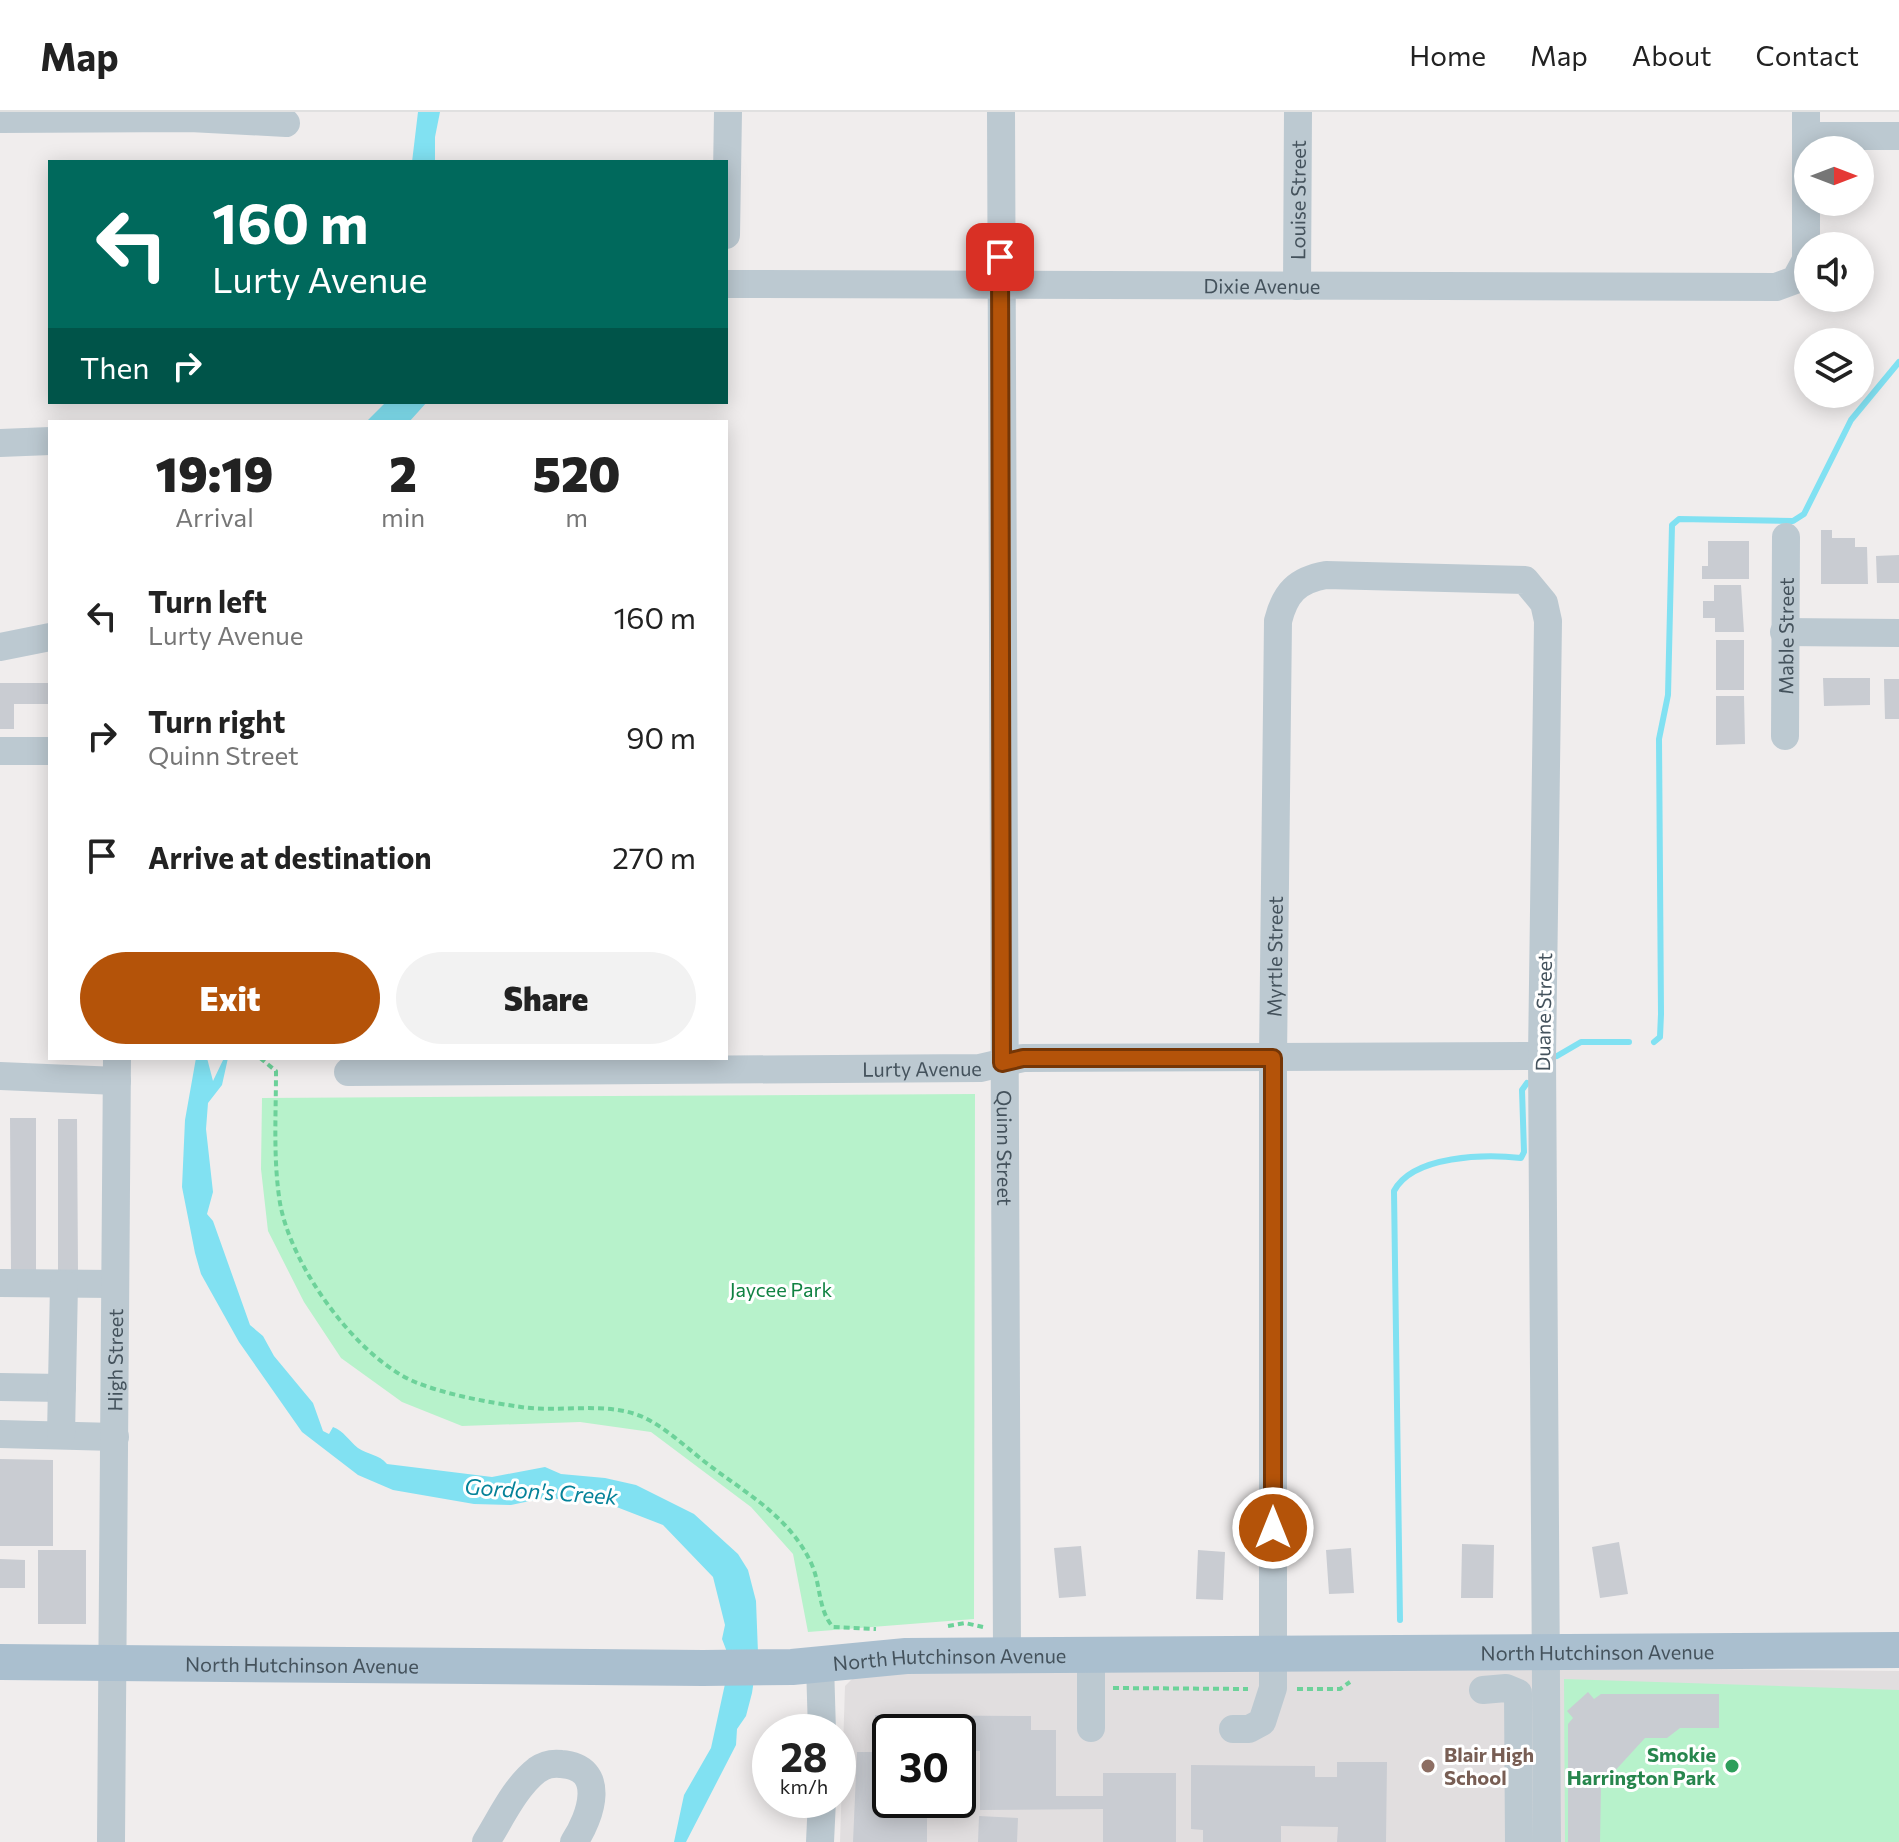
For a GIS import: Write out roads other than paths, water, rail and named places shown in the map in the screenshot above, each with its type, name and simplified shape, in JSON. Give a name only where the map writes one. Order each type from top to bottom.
[{"type":"main road","name":"North Hutchinson Avenue","points":[[0,1662],[703,1668],[806,1665],[906,1656],[1899,1650]]},
{"type":"street","points":[[727,160],[728,112]]},
{"type":"street","name":"Quinn Street","points":[[1001,112],[1002,1063],[1007,1656]]},
{"type":"street","name":"Louise Street","points":[[1297,286],[1298,112]]},
{"type":"street","points":[[0,119],[190,115],[286,123]]},
{"type":"street","points":[[1806,124],[1899,136]]},
{"type":"street","name":"Dixie Avenue","points":[[728,284],[1776,287],[1795,280],[1806,260],[1806,124]]},
{"type":"street","points":[[0,443],[48,441]]},
{"type":"street","name":"Mable Street","points":[[1785,736],[1786,537]]},
{"type":"street","name":"Duane Street","points":[[1326,575],[1508,577],[1525,580],[1544,603],[1548,621],[1542,1056],[1547,1842]]},
{"type":"street","name":"Myrtle Street","points":[[1233,1729],[1256,1726],[1265,1717],[1273,1688],[1273,1058],[1278,621],[1283,600],[1294,587],[1308,578],[1326,575]]},
{"type":"street","points":[[1784,632],[1899,633]]},
{"type":"street","points":[[0,647],[48,637]]},
{"type":"street","points":[[0,751],[48,751]]},
{"type":"street","name":"Lurty Avenue","points":[[348,1072],[423,1063],[980,1068],[1023,1058],[1542,1056]]},
{"type":"street","points":[[0,1076],[117,1069]]},
{"type":"street","name":"High Street","points":[[111,1842],[117,1069]]},
{"type":"street","points":[[0,1283],[115,1284]]},
{"type":"street","points":[[61,1435],[64,1284]]},
{"type":"street","points":[[0,1387],[62,1388]]},
{"type":"street","points":[[0,1434],[115,1437]]},
{"type":"street","points":[[1091,1656],[1091,1728]]},
{"type":"street","points":[[806,1665],[818,1714]]},
{"type":"street","points":[[1483,1690],[1506,1688],[1518,1693],[1519,1842]]},
{"type":"street","points":[[486,1842],[529,1778],[540,1767],[552,1764],[575,1766],[585,1773],[591,1784],[592,1807],[574,1842]]},
{"type":"street","points":[[820,1842],[821,1818]]},
{"type":"water","points":[[418,112],[440,112],[435,160],[412,160]]},
{"type":"water","points":[[384,404],[425,404],[411,420],[368,420]]},
{"type":"water","name":"Gordon's Creek","points":[[196,1060],[208,1060],[213,1081],[223,1060],[228,1060],[222,1085],[208,1103],[206,1129],[213,1192],[207,1214],[213,1221],[250,1325],[263,1336],[274,1356],[313,1403],[323,1431],[329,1434],[333,1427],[337,1429],[358,1448],[387,1464],[492,1477],[545,1467],[561,1474],[605,1478],[636,1485],[694,1514],[738,1554],[748,1570],[756,1601],[758,1653],[752,1693],[746,1716],[737,1729],[736,1745],[686,1842],[674,1842],[684,1795],[711,1748],[725,1684],[727,1652],[722,1639],[725,1625],[713,1577],[663,1525],[614,1506],[595,1501],[544,1498],[511,1505],[474,1504],[393,1490],[358,1475],[302,1432],[239,1342],[201,1274],[182,1187],[185,1120]]},
{"type":"waterway","points":[[1654,1042],[1660,1037],[1661,1014],[1659,739],[1668,695],[1672,525],[1679,519],[1793,521],[1804,514],[1851,420],[1899,362]]},
{"type":"waterway","points":[[1557,1056],[1581,1042],[1629,1042]]},
{"type":"waterway","points":[[1400,1620],[1394,1191],[1403,1179],[1433,1164],[1470,1157],[1521,1158],[1524,1152],[1522,1090],[1527,1083]]},
{"type":"place","name":"Blair High School","points":[[1428,1766]]},
{"type":"place","name":"Smokie Harrington Park","points":[[1732,1766]]},
{"type":"park label","name":"Jaycee Park","points":[[781,1289]]}]
